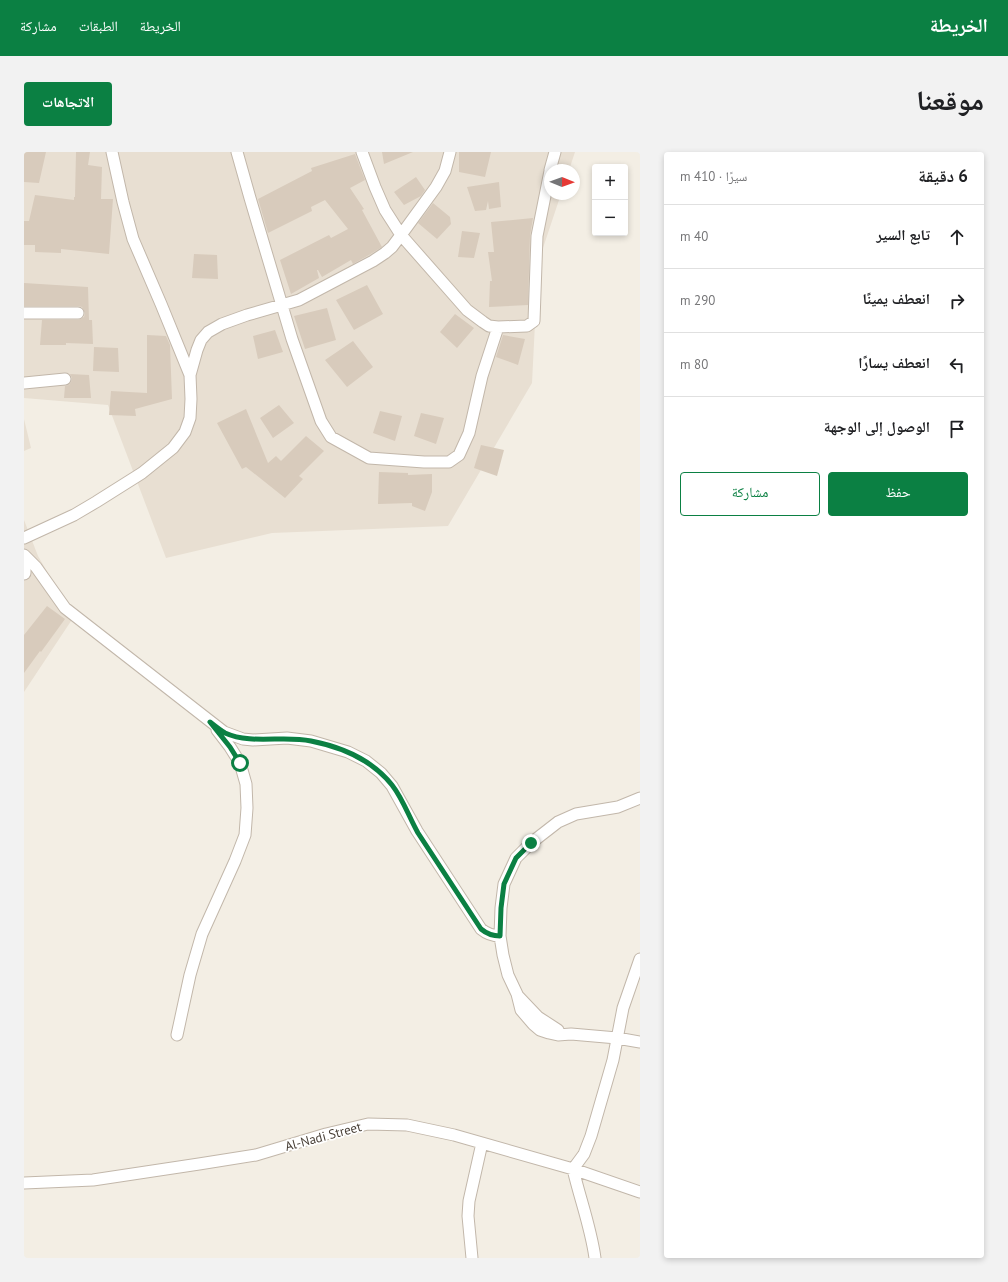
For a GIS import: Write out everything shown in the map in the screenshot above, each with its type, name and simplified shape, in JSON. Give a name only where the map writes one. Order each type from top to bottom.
[{"type":"street","points":[[112,152],[133,239],[190,375]]},
{"type":"street","points":[[237,152],[282,305],[321,421],[331,436],[370,458],[424,462],[449,462],[459,455],[469,433],[482,376],[498,327]]},
{"type":"street","points":[[362,152],[385,210],[401,235],[467,310],[489,326],[527,326],[534,321],[537,236],[544,200]]},
{"type":"street","points":[[24,538],[74,515],[96,502],[142,472],[173,448],[185,432],[190,418],[190,375],[196,350],[201,340],[208,332],[222,324],[247,315],[299,300],[373,261],[392,247],[441,179],[450,152]]},
{"type":"street","points":[[552,164],[555,152]]},
{"type":"street","points":[[24,313],[78,313]]},
{"type":"street","points":[[24,383],[65,379]]},
{"type":"street","points":[[24,555],[36,567],[65,608],[224,732],[243,739],[253,740],[287,738],[311,741],[348,752],[366,761],[381,773],[392,786],[417,831],[481,929],[493,936],[500,936]]},
{"type":"street","points":[[24,563],[24,573]]},
{"type":"street","points":[[177,1035],[190,975],[202,934],[245,835],[247,808],[246,784],[240,763],[230,747],[210,722]]},
{"type":"street","points":[[640,798],[618,807],[576,814],[558,822],[531,843],[516,858],[504,884],[500,936],[508,975],[517,994],[532,1012],[544,1022],[558,1031],[571,1034],[617,1038],[640,1042]]},
{"type":"street","points":[[595,1258],[591,1233],[581,1201],[574,1169],[584,1154],[591,1136],[612,1060],[625,1002],[640,959]]},
{"type":"street","name":"Al-Nadi Street","points":[[24,1183],[93,1180],[256,1155],[326,1134],[368,1124],[407,1125],[454,1134],[574,1169],[640,1192]]},
{"type":"street","points":[[472,1258],[468,1216],[469,1201],[482,1143]]},
{"type":"shaded area","points":[[24,152],[575,152],[571,164],[544,164],[544,200],[559,200],[538,263],[532,383],[448,526],[272,533],[166,558],[108,405],[24,398]]},
{"type":"shaded area","points":[[24,419],[31,448],[24,451]]},
{"type":"shaded area","points":[[24,520],[38,556],[59,592],[77,612],[24,692]]},
{"type":"building","points":[[24,152],[46,152],[39,183],[24,182]]},
{"type":"building","points":[[76,152],[90,152],[88,165],[102,167],[101,199],[113,199],[109,254],[61,249],[61,253],[35,252],[35,245],[24,245],[24,221],[29,221],[35,195],[74,200]]},
{"type":"building","points":[[382,152],[413,152],[384,164]]},
{"type":"building","points":[[459,152],[491,152],[485,177],[459,172]]},
{"type":"building","points":[[355,154],[365,180],[350,188],[364,209],[362,210],[382,247],[353,264],[351,260],[322,277],[317,270],[319,278],[291,294],[280,260],[329,235],[331,238],[348,229],[325,200],[311,207],[312,211],[268,233],[258,199],[312,171],[311,168]]},
{"type":"building","points":[[416,177],[425,190],[421,196],[404,205],[394,192]]},
{"type":"building","points":[[499,182],[501,207],[489,209],[488,201],[486,210],[475,211],[467,187]]},
{"type":"building","points":[[433,203],[450,217],[451,224],[437,239],[418,223]]},
{"type":"building","points":[[533,218],[530,236],[528,305],[489,307],[490,281],[492,281],[488,252],[494,252],[491,222]]},
{"type":"building","points":[[462,231],[480,233],[474,258],[458,257]]},
{"type":"building","points":[[194,254],[217,255],[218,279],[192,278]]},
{"type":"building","points":[[24,283],[88,287],[89,320],[92,320],[93,344],[66,343],[66,345],[40,345],[42,320],[78,320],[84,317],[85,313],[82,307],[78,306],[24,306]]},
{"type":"building","points":[[367,285],[383,314],[354,330],[336,300]]},
{"type":"building","points":[[327,308],[336,340],[305,349],[294,316]]},
{"type":"building","points":[[455,314],[474,328],[457,348],[440,332]]},
{"type":"building","points":[[275,330],[283,352],[258,359],[253,336]]},
{"type":"building","points":[[147,335],[166,336],[170,345],[172,399],[135,409],[136,416],[109,415],[111,391],[147,393]]},
{"type":"building","points":[[503,335],[525,339],[518,365],[496,357]]},
{"type":"building","points":[[353,341],[373,367],[347,387],[325,360]]},
{"type":"building","points":[[94,347],[118,348],[119,372],[93,371]]},
{"type":"building","points":[[70,374],[89,375],[91,398],[64,398],[65,386],[69,385],[72,378]]},
{"type":"building","points":[[279,405],[294,423],[273,438],[260,418]]},
{"type":"building","points":[[246,409],[268,463],[276,456],[281,461],[306,436],[324,451],[299,476],[303,479],[285,498],[246,467],[242,469],[217,423]]},
{"type":"building","points":[[380,411],[402,416],[395,441],[373,433]]},
{"type":"building","points":[[421,413],[444,418],[436,444],[414,436]]},
{"type":"building","points":[[481,445],[504,450],[497,476],[474,468]]},
{"type":"building","points":[[379,472],[408,473],[408,475],[432,474],[432,492],[425,511],[412,506],[412,503],[378,504]]},
{"type":"building","points":[[47,606],[65,619],[24,673],[24,635]]},
{"type":"route","points":[[240,763],[230,747],[210,722],[224,732],[243,739],[253,740],[287,738],[311,741],[348,752],[366,761],[381,773],[392,786],[406,808],[417,831],[481,929],[493,936],[500,936],[504,884],[516,858],[531,843]]}]
